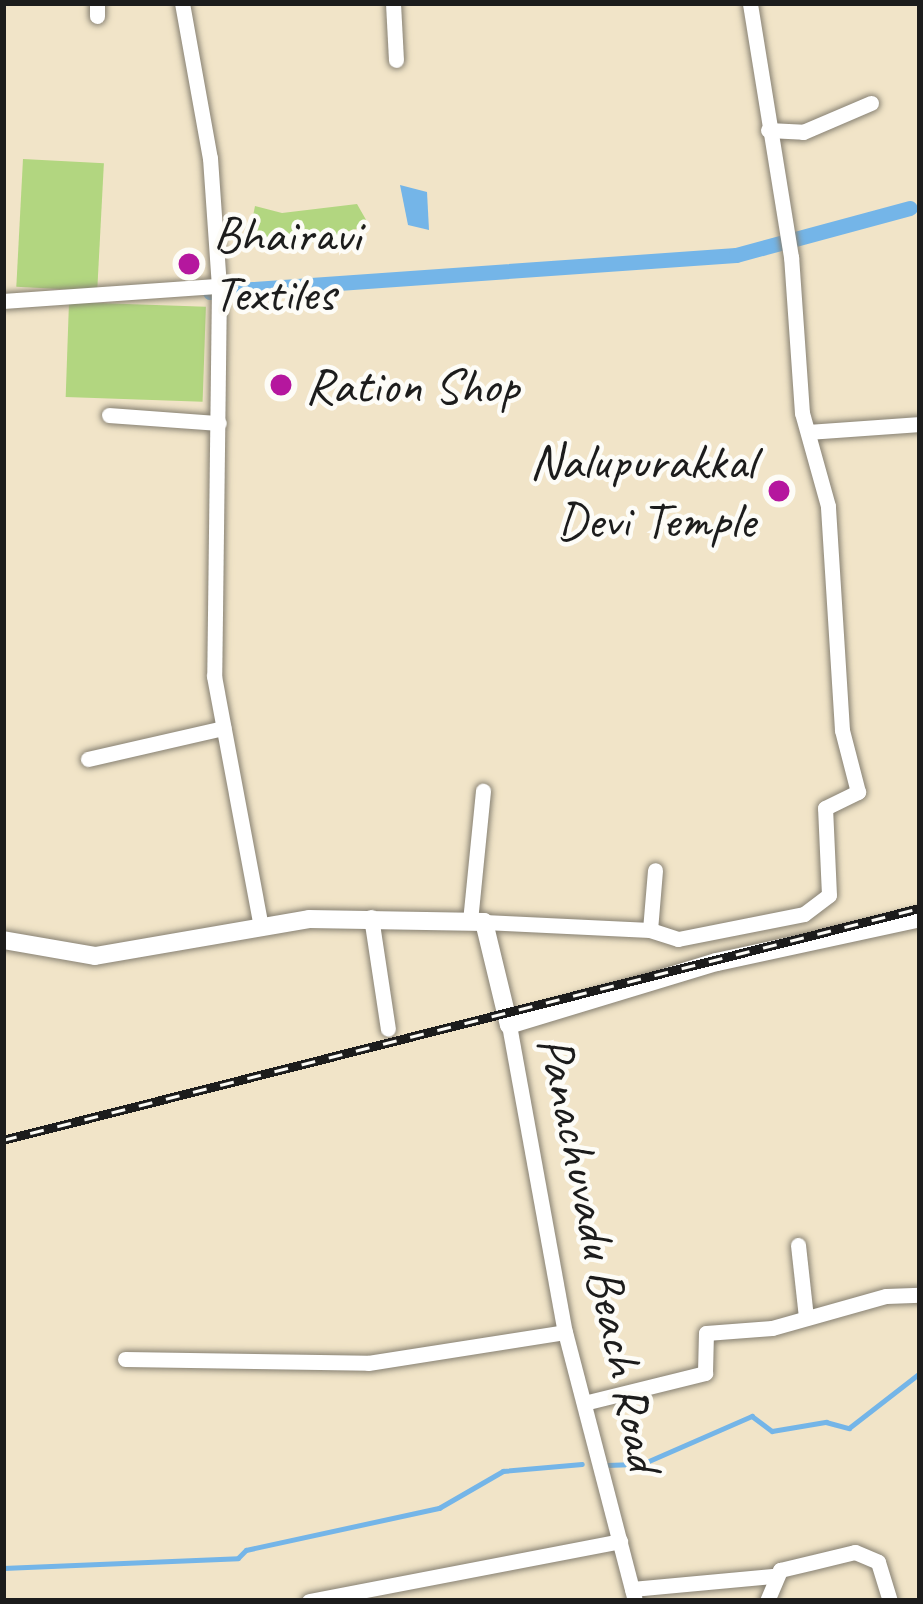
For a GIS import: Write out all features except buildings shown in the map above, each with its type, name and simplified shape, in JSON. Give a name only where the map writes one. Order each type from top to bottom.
[{"type":"main road","points":[[3,940],[62,956],[95,956],[261,928],[371,917],[477,922]]},
{"type":"main road","points":[[509,1025],[717,962],[920,918]]},
{"type":"main road","name":"Panachuvadu Beach Road","points":[[477,922],[509,1025]]},
{"type":"street","points":[[182,3],[210,158],[219,291],[211,600],[223,728],[261,928]]},
{"type":"street","points":[[393,3],[397,60]]},
{"type":"street","points":[[483,791],[477,922],[650,930],[678,940],[804,914],[829,895],[825,808],[858,792],[842,730],[828,506],[808,432],[791,257],[750,3]]},
{"type":"street","points":[[768,130],[803,132],[871,103]]},
{"type":"street","points":[[3,301],[219,291]]},
{"type":"street","points":[[109,415],[219,423]]},
{"type":"street","points":[[808,432],[920,424]]},
{"type":"street","points":[[88,759],[223,728]]},
{"type":"street","points":[[650,930],[655,870]]},
{"type":"street","points":[[371,917],[388,1029]]},
{"type":"street","name":"Panachuvadu Beach Road","points":[[509,1025],[565,1333],[633,1595]]},
{"type":"street","points":[[798,1245],[806,1318]]},
{"type":"street","points":[[584,1403],[705,1373],[706,1333],[806,1318],[886,1296],[920,1295]]},
{"type":"street","points":[[125,1359],[368,1363],[565,1333]]},
{"type":"street","points":[[309,1601],[620,1541]]},
{"type":"street","points":[[633,1595],[772,1576],[861,1552],[878,1562],[890,1601]]},
{"type":"street","points":[[767,1601],[772,1576]]},
{"type":"green space","points":[[23,159],[104,163],[97,291],[16,287]]},
{"type":"green space","points":[[357,204],[369,225],[284,251],[263,246],[252,221],[255,206],[282,213]]},
{"type":"green space","points":[[69,302],[206,307],[203,402],[66,397]]},
{"type":"water","points":[[400,185],[427,192],[429,230],[408,225]]},
{"type":"waterway","points":[[210,292],[736,255],[910,208]]},
{"type":"waterway","points":[[607,1465],[642,1464],[752,1416],[772,1431],[826,1422],[849,1428],[920,1373]]},
{"type":"waterway","points":[[3,1568],[238,1558],[246,1550],[439,1508],[503,1471],[582,1464]]},
{"type":"railway","points":[[3,1140],[920,908]]},
{"type":"place","name":"Bhairavi Textiles","points":[[189,264]]},
{"type":"place","name":"Ration Shop","points":[[281,385]]},
{"type":"place","name":"Nalupurakkal Devi Temple","points":[[779,491]]}]
